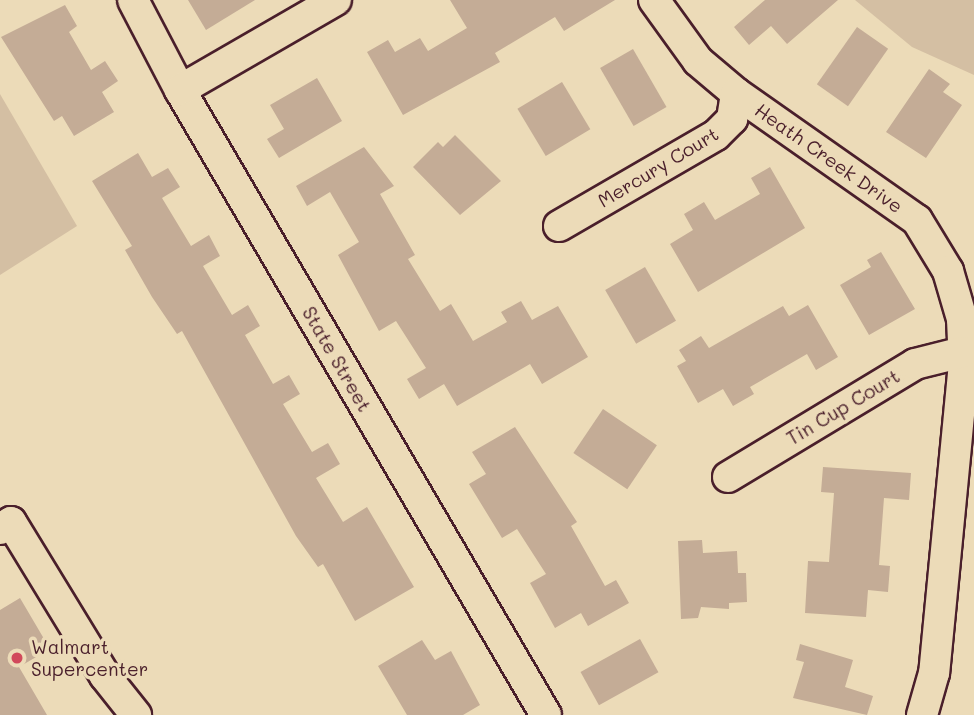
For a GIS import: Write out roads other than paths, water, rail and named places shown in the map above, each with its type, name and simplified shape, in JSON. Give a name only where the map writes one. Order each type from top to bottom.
[{"type":"street","name":"State Street","points":[[133,0],[180,90],[546,715]]},
{"type":"street","points":[[180,90],[336,0]]},
{"type":"street","name":"Heath Creek Drive","points":[[654,0],[698,61],[736,93],[917,220],[948,271],[962,319],[963,352],[934,673],[922,715]]},
{"type":"street","name":"Mercury Court","points":[[559,226],[716,135],[732,119],[736,93]]},
{"type":"street","name":"Tin Cup Court","points":[[728,477],[915,364],[963,352]]},
{"type":"street","points":[[0,529],[11,522],[105,676],[136,715]]},
{"type":"place","name":"Walmart Supercenter","points":[[17,658]]}]
